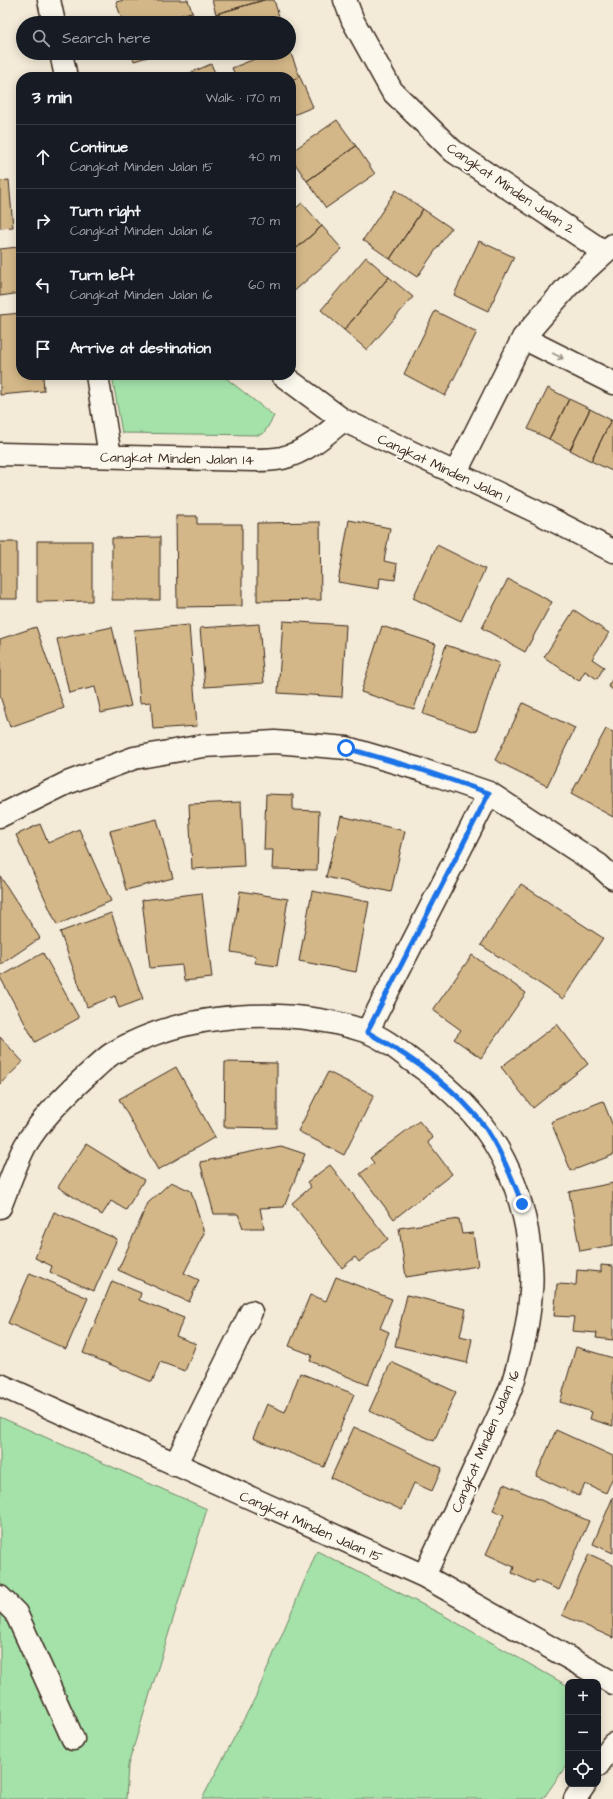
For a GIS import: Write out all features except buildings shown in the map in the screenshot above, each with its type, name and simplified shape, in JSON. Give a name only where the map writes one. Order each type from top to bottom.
[{"type":"street","points":[[49,0],[52,16]]},
{"type":"street","name":"Cangkat Minden Jalan 2","points":[[345,0],[353,21],[392,91],[453,151],[609,248]]},
{"type":"street","points":[[62,60],[65,72]]},
{"type":"street","points":[[455,474],[523,338],[567,287],[609,248]]},
{"type":"street","points":[[523,338],[613,383]]},
{"type":"street","points":[[97,380],[110,456]]},
{"type":"street","name":"Cangkat Minden Jalan 1","points":[[289,380],[342,420],[535,511],[613,552]]},
{"type":"street","name":"Cangkat Minden Jalan 14","points":[[0,454],[254,460],[281,458],[298,452],[319,440],[342,420]]},
{"type":"street","points":[[0,816],[67,783],[134,758],[203,746],[275,742],[346,748],[422,770],[489,793],[599,865],[613,878]]},
{"type":"street","points":[[367,1032],[489,793]]},
{"type":"street","name":"Cangkat Minden Jalan 16","points":[[0,1207],[25,1147],[48,1115],[74,1087],[112,1053],[139,1039],[189,1023],[240,1016],[290,1018],[328,1022],[367,1032],[390,1044],[454,1093],[484,1127],[508,1168],[522,1204],[529,1245],[531,1289],[525,1334],[512,1383],[468,1483],[424,1576]]},
{"type":"street","points":[[176,1465],[251,1312]]},
{"type":"street","name":"Cangkat Minden Jalan 15","points":[[0,1385],[424,1576],[613,1683]]},
{"type":"street","points":[[0,1597],[16,1613],[73,1739]]},
{"type":"street","points":[[601,1761],[613,1744]]},
{"type":"street","points":[[575,1799],[583,1787]]},
{"type":"green space","points":[[113,380],[228,380],[274,416],[264,433],[259,435],[122,433]]},
{"type":"green space","points":[[0,1417],[207,1509],[128,1765],[126,1799],[0,1799]]},
{"type":"green space","points":[[317,1551],[443,1615],[565,1684],[565,1767],[543,1799],[202,1799],[256,1696]]},
{"type":"route","points":[[346,748],[422,770],[489,793],[367,1032],[390,1044],[454,1093],[484,1127],[508,1168],[522,1204]]}]
